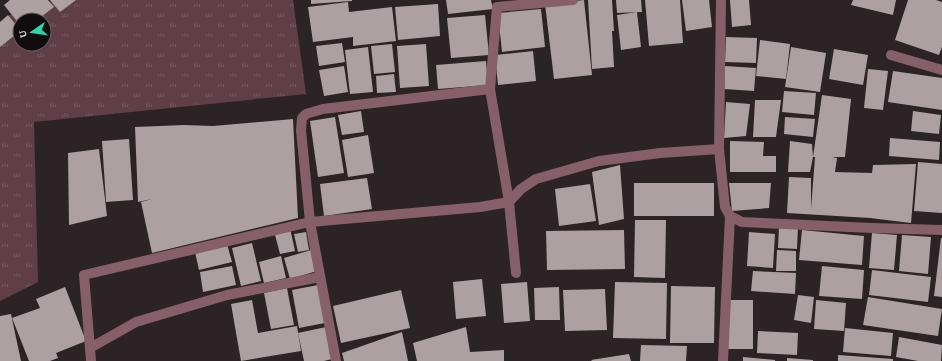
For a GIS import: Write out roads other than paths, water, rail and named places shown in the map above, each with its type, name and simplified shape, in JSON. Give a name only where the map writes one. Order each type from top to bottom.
[{"type":"street","points":[[516,273],[509,202],[490,89],[497,7],[573,0]]},
{"type":"street","points":[[721,0],[719,149],[725,208],[730,216],[742,222],[942,230]]},
{"type":"street","points":[[891,55],[942,70]]},
{"type":"street","points":[[336,361],[310,222],[301,124],[302,118],[306,114],[324,109],[490,89]]},
{"type":"street","points":[[91,361],[84,275],[310,222],[480,207],[509,202],[521,189],[536,179],[599,160],[660,153],[719,149]]},
{"type":"street","points":[[723,361],[730,216]]},
{"type":"street","points":[[90,348],[136,322],[159,315],[227,295],[320,278]]}]
